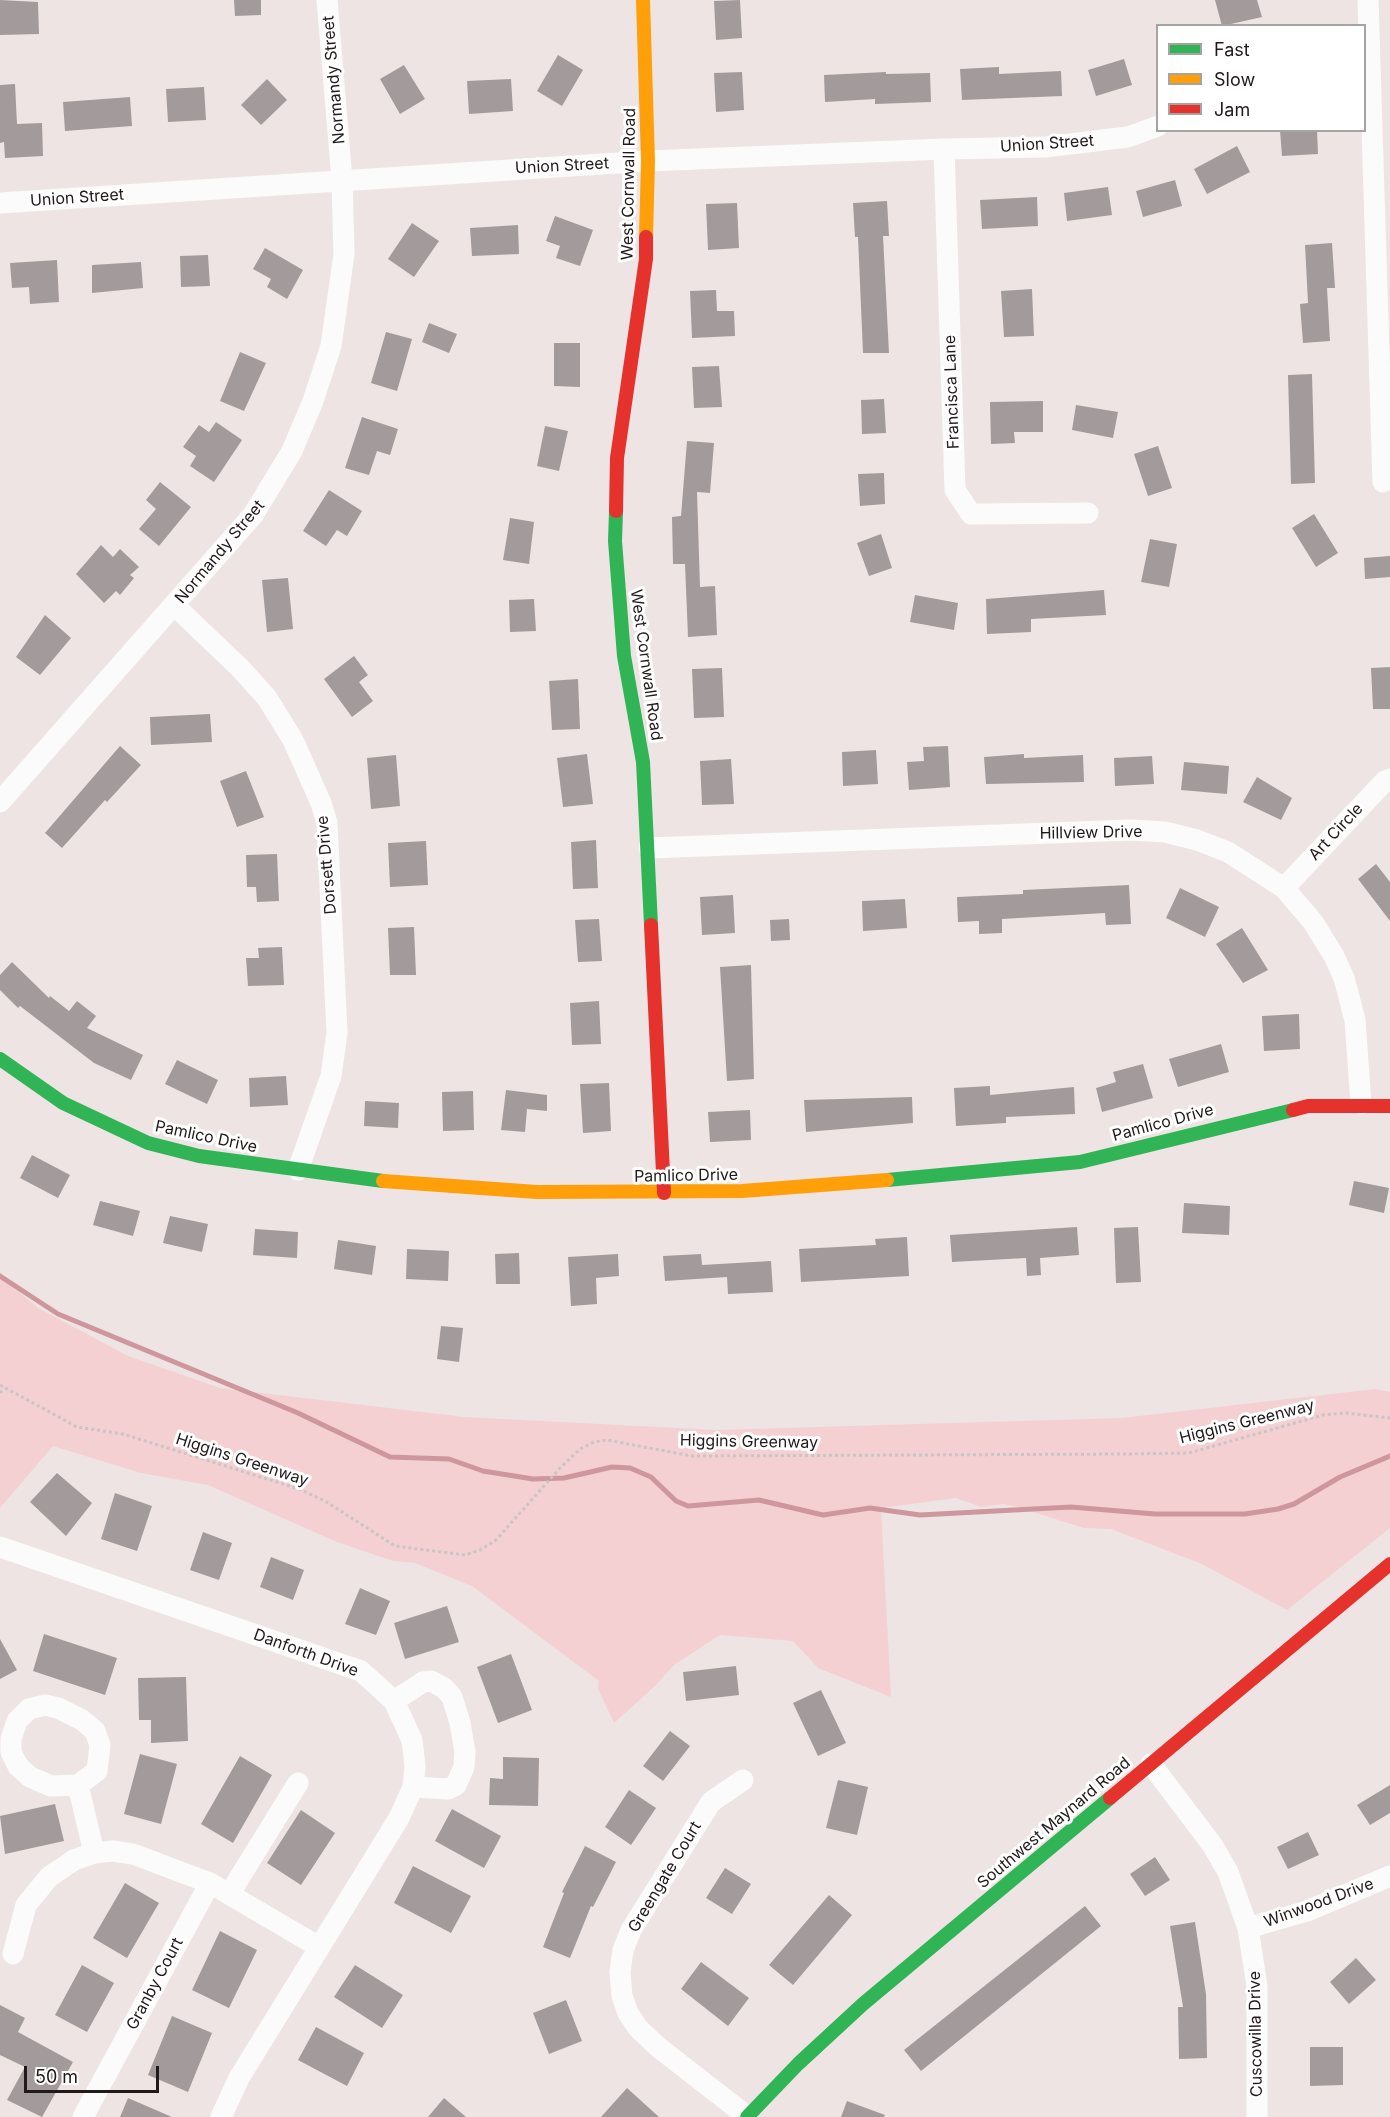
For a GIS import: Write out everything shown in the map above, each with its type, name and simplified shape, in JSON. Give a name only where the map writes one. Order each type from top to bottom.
[{"type":"street","name":"Normandy Street","points":[[0,802],[175,606],[267,495],[292,451],[313,401],[331,346],[344,254],[342,180],[327,0]]},
{"type":"street","name":"West Cornwall Road","points":[[643,0],[648,161],[646,259],[617,458],[615,541],[624,656],[643,762],[649,848],[664,1193]]},
{"type":"street","points":[[1368,0],[1367,51],[1383,483]]},
{"type":"street","name":"Union Street","points":[[0,203],[648,161],[1045,147],[1128,138],[1156,127]]},
{"type":"street","name":"Francisca Lane","points":[[944,149],[955,490],[971,514],[1088,513]]},
{"type":"street","name":"Dorsett Drive","points":[[175,606],[241,669],[274,708],[308,771],[327,823],[337,1033],[331,1076],[298,1170]]},
{"type":"street","name":"Art Circle","points":[[1284,888],[1385,781],[1390,779]]},
{"type":"street","name":"Hillview Drive","points":[[649,848],[1131,830],[1165,832],[1197,840],[1228,852],[1284,888],[1313,922],[1334,956],[1344,978],[1355,1020],[1361,1104]]},
{"type":"street","name":"Pamlico Drive","points":[[0,1059],[63,1103],[148,1143],[199,1156],[418,1185],[537,1192],[664,1193],[826,1186],[1036,1167],[1127,1151],[1202,1130],[1308,1106],[1361,1104],[1390,1106]]},
{"type":"street","name":"Danforth Drive","points":[[0,1547],[361,1671],[394,1701],[412,1740],[415,1766],[413,1787],[399,1818],[239,2078],[220,2117]]},
{"type":"street","name":"Southwest Maynard Road","points":[[748,2117],[798,2064],[863,2004],[1390,1564]]},
{"type":"street","points":[[394,1701],[423,1682],[431,1681],[444,1688],[452,1697],[459,1723],[465,1752],[464,1767],[456,1785],[448,1789],[413,1787]]},
{"type":"street","points":[[45,1705],[58,1708],[82,1720],[95,1731],[100,1745],[97,1772],[78,1785],[51,1786],[30,1777],[18,1766],[11,1752],[11,1739],[17,1721],[29,1709],[45,1705]]},
{"type":"street","name":"Cuscowilla Drive","points":[[1151,1764],[1200,1825],[1213,1846],[1228,1872],[1248,1928],[1257,1986],[1257,2117]]},
{"type":"street","name":"Greengate Court","points":[[743,1780],[711,1802],[631,1930],[623,1950],[620,1972],[622,1996],[628,2013],[638,2028],[658,2047],[748,2117]]},
{"type":"street","points":[[230,1893],[298,1783]]},
{"type":"street","points":[[78,1785],[94,1853]]},
{"type":"street","points":[[13,1954],[26,1905],[37,1890],[60,1868],[94,1853],[112,1851],[133,1854],[210,1883],[319,1947]]},
{"type":"street","name":"Winwood Drive","points":[[1248,1928],[1307,1911],[1390,1876]]},
{"type":"street","name":"Granby Court","points":[[84,2117],[210,1883]]},
{"type":"path","name":"Higgins Greenway","points":[[0,1385],[77,1427],[123,1434],[299,1489],[325,1501],[395,1546],[465,1555],[480,1550],[496,1539],[538,1491],[580,1449],[594,1442],[607,1440],[692,1456],[1189,1453],[1323,1415],[1346,1413],[1390,1418]]},
{"type":"path","points":[[0,1393],[4,1388]]},
{"type":"shaded area","points":[[0,1276],[38,1308],[128,1356],[220,1388],[464,1417],[716,1430],[1122,1418],[1375,1389],[1390,1392],[1390,1528],[1287,1610],[1202,1564],[1111,1529],[1084,1528],[1014,1506],[1003,1504],[981,1507],[956,1498],[888,1507],[881,1510],[891,1697],[818,1668],[793,1641],[720,1635],[674,1665],[656,1685],[614,1723],[598,1689],[599,1681],[472,1586],[415,1563],[393,1561],[337,1542],[208,1485],[141,1473],[53,1446],[0,1508]]},
{"type":"building","points":[[0,0],[38,2],[39,34],[0,35]]},
{"type":"building","points":[[234,0],[261,0],[261,15],[235,16]]},
{"type":"building","points":[[740,0],[742,38],[716,40],[714,1]]},
{"type":"building","points":[[1215,0],[1257,0],[1262,17],[1221,24]]},
{"type":"building","points":[[558,55],[583,70],[562,106],[537,91]]},
{"type":"building","points":[[1124,59],[1132,85],[1096,96],[1088,70]]},
{"type":"building","points":[[404,65],[425,99],[400,114],[380,79]]},
{"type":"building","points":[[999,67],[999,74],[1061,71],[1062,96],[962,100],[960,69]]},
{"type":"building","points":[[742,72],[744,110],[716,112],[714,73]]},
{"type":"building","points":[[886,72],[886,74],[930,73],[931,102],[875,104],[875,99],[825,102],[824,75]]},
{"type":"building","points":[[267,79],[287,100],[261,125],[241,105]]},
{"type":"building","points":[[511,79],[513,111],[469,114],[467,81]]},
{"type":"building","points":[[15,84],[17,124],[42,123],[43,156],[5,158],[4,142],[0,143],[0,85]]},
{"type":"building","points":[[204,87],[206,120],[168,122],[166,89]]},
{"type":"building","points":[[130,97],[132,126],[65,131],[63,102]]},
{"type":"building","points":[[1280,132],[1317,132],[1318,154],[1282,156]]},
{"type":"building","points":[[1237,146],[1250,172],[1207,194],[1194,169]]},
{"type":"building","points":[[1175,180],[1182,206],[1143,217],[1136,191]]},
{"type":"building","points":[[1108,187],[1112,215],[1067,221],[1064,193]]},
{"type":"building","points":[[1037,197],[1038,226],[982,229],[980,200]]},
{"type":"building","points":[[887,201],[889,236],[883,236],[889,353],[863,353],[858,237],[855,237],[853,203]]},
{"type":"building","points":[[737,203],[739,248],[708,250],[706,204]]},
{"type":"building","points":[[555,216],[593,230],[580,266],[556,258],[560,246],[546,241]]},
{"type":"building","points":[[412,223],[439,241],[414,277],[388,259]]},
{"type":"building","points":[[518,225],[519,254],[472,256],[470,228]]},
{"type":"building","points":[[1332,243],[1335,288],[1327,288],[1330,341],[1303,343],[1300,304],[1308,303],[1305,245]]},
{"type":"building","points":[[265,248],[303,270],[287,299],[267,287],[271,279],[253,269]]},
{"type":"building","points":[[208,255],[210,286],[181,287],[180,256]]},
{"type":"building","points":[[57,260],[59,302],[30,304],[29,287],[12,288],[10,263]]},
{"type":"building","points":[[141,262],[143,288],[92,293],[92,265]]},
{"type":"building","points":[[1032,289],[1034,336],[1004,337],[1001,291]]},
{"type":"building","points":[[716,290],[717,311],[734,311],[735,336],[692,338],[690,291]]},
{"type":"building","points":[[429,323],[457,334],[449,353],[422,342]]},
{"type":"building","points":[[386,332],[412,339],[397,391],[371,383]]},
{"type":"building","points":[[554,343],[580,343],[580,387],[554,386]]},
{"type":"building","points":[[240,352],[266,363],[244,411],[220,401]]},
{"type":"building","points":[[719,366],[722,407],[694,408],[692,367]]},
{"type":"building","points":[[1312,374],[1315,483],[1291,484],[1288,375]]},
{"type":"building","points":[[884,399],[886,433],[862,434],[861,400]]},
{"type":"building","points":[[1043,401],[1043,432],[1014,432],[1015,443],[991,444],[990,402]]},
{"type":"building","points":[[1076,405],[1118,412],[1113,438],[1072,430]]},
{"type":"building","points":[[362,417],[398,429],[390,455],[377,451],[369,475],[345,468]]},
{"type":"building","points":[[216,422],[242,440],[214,482],[190,466],[196,456],[183,447],[199,425],[209,432]]},
{"type":"building","points":[[545,426],[568,431],[559,471],[537,466]]},
{"type":"building","points":[[687,441],[714,443],[710,493],[697,492],[700,587],[715,586],[717,635],[688,637],[685,564],[673,564],[672,517],[681,516]]},
{"type":"building","points":[[1158,446],[1172,488],[1148,496],[1134,454]]},
{"type":"building","points":[[884,473],[885,504],[860,506],[858,474]]},
{"type":"building","points":[[160,482],[191,507],[159,546],[139,529],[156,509],[146,500]]},
{"type":"building","points":[[329,490],[362,511],[347,536],[337,530],[326,546],[303,531]]},
{"type":"building","points":[[1314,514],[1338,553],[1316,567],[1292,528]]},
{"type":"building","points":[[510,518],[534,522],[529,564],[503,560]]},
{"type":"building","points":[[881,534],[892,568],[869,576],[857,543]]},
{"type":"building","points":[[1150,539],[1177,544],[1169,587],[1141,582]]},
{"type":"building","points":[[101,545],[113,557],[120,549],[139,567],[130,575],[134,578],[120,595],[116,591],[104,603],[76,574]]},
{"type":"building","points":[[1390,556],[1390,577],[1365,579],[1364,558]]},
{"type":"building","points":[[288,578],[293,629],[267,632],[262,580]]},
{"type":"building","points":[[1104,590],[1106,615],[1031,619],[1031,632],[987,634],[986,599]]},
{"type":"building","points":[[915,595],[958,603],[954,630],[910,622]]},
{"type":"building","points":[[534,599],[536,631],[510,632],[509,600]]},
{"type":"building","points":[[45,615],[71,638],[40,675],[16,657]]},
{"type":"building","points":[[354,656],[368,675],[359,682],[373,701],[352,717],[324,679]]},
{"type":"building","points":[[1390,667],[1390,709],[1373,709],[1371,668]]},
{"type":"building","points":[[722,668],[724,717],[694,718],[692,669]]},
{"type":"building","points":[[578,679],[580,729],[552,730],[549,681]]},
{"type":"building","points":[[210,714],[212,742],[151,745],[150,717]]},
{"type":"building","points":[[120,746],[141,765],[107,802],[105,800],[62,848],[45,833]]},
{"type":"building","points":[[948,746],[950,787],[909,790],[907,762],[924,761],[923,747]]},
{"type":"building","points":[[876,750],[878,784],[843,786],[842,752]]},
{"type":"building","points":[[587,754],[593,804],[563,807],[557,758]]},
{"type":"building","points":[[1024,754],[1024,758],[1083,755],[1084,782],[986,784],[984,757]]},
{"type":"building","points":[[396,755],[400,806],[371,809],[367,758]]},
{"type":"building","points":[[1152,756],[1154,784],[1115,786],[1114,758]]},
{"type":"building","points":[[731,759],[734,804],[702,805],[700,761]]},
{"type":"building","points":[[1184,762],[1229,766],[1227,794],[1181,790]]},
{"type":"building","points":[[246,771],[264,817],[237,827],[220,781]]},
{"type":"building","points":[[1257,777],[1292,798],[1281,820],[1243,802]]},
{"type":"building","points":[[596,840],[598,888],[573,889],[571,842]]},
{"type":"building","points":[[426,841],[428,885],[390,887],[388,843]]},
{"type":"building","points":[[277,854],[279,901],[257,902],[256,887],[247,887],[246,855]]},
{"type":"building","points":[[1376,864],[1390,882],[1390,921],[1358,879]]},
{"type":"building","points":[[1129,885],[1131,924],[1106,925],[1105,913],[1002,919],[1002,933],[979,934],[979,921],[958,922],[957,897],[1023,894],[1023,890]]},
{"type":"building","points":[[1180,888],[1219,907],[1205,937],[1166,918]]},
{"type":"building","points":[[733,895],[735,933],[702,935],[700,897]]},
{"type":"building","points":[[905,899],[907,928],[863,931],[862,901]]},
{"type":"building","points":[[599,919],[602,961],[578,962],[575,920]]},
{"type":"building","points":[[789,919],[790,940],[771,941],[770,920]]},
{"type":"building","points":[[414,927],[416,975],[390,975],[388,928]]},
{"type":"building","points":[[1242,928],[1268,970],[1243,983],[1216,944]]},
{"type":"building","points":[[282,947],[284,985],[248,986],[246,958],[259,958],[258,948]]},
{"type":"building","points":[[12,962],[49,998],[50,996],[69,1011],[77,1001],[96,1016],[87,1028],[143,1055],[131,1080],[94,1063],[20,1006],[18,1008],[0,990],[0,975]]},
{"type":"building","points":[[751,965],[754,1079],[727,1081],[720,967]]},
{"type":"building","points":[[599,1001],[601,1044],[572,1045],[570,1003]]},
{"type":"building","points":[[1299,1014],[1300,1049],[1264,1051],[1262,1016]]},
{"type":"building","points":[[1221,1044],[1229,1072],[1178,1087],[1169,1059]]},
{"type":"building","points":[[177,1060],[218,1080],[207,1104],[165,1084]]},
{"type":"building","points":[[1143,1064],[1153,1098],[1102,1112],[1096,1088],[1116,1082],[1113,1072]]},
{"type":"building","points":[[286,1076],[288,1105],[250,1107],[249,1078]]},
{"type":"building","points":[[609,1083],[611,1131],[583,1133],[580,1084]]},
{"type":"building","points":[[990,1086],[990,1095],[1074,1087],[1075,1114],[1006,1117],[1006,1123],[956,1126],[954,1088]]},
{"type":"building","points":[[506,1090],[547,1095],[547,1111],[527,1109],[525,1132],[501,1130]]},
{"type":"building","points":[[473,1091],[474,1130],[443,1131],[442,1092]]},
{"type":"building","points":[[912,1097],[913,1123],[806,1132],[804,1100]]},
{"type":"building","points":[[365,1101],[399,1103],[398,1128],[364,1126]]},
{"type":"building","points":[[750,1110],[751,1140],[710,1142],[708,1112]]},
{"type":"building","points":[[32,1155],[70,1175],[58,1198],[20,1178]]},
{"type":"building","points":[[1354,1181],[1389,1188],[1384,1213],[1349,1205]]},
{"type":"building","points":[[100,1201],[140,1211],[133,1236],[93,1225]]},
{"type":"building","points":[[1184,1203],[1230,1206],[1229,1235],[1182,1233]]},
{"type":"building","points":[[170,1216],[208,1224],[202,1252],[163,1243]]},
{"type":"building","points":[[1077,1227],[1079,1255],[1040,1258],[1041,1275],[1027,1276],[1026,1258],[952,1262],[950,1235]]},
{"type":"building","points":[[1138,1227],[1141,1282],[1116,1283],[1114,1228]]},
{"type":"building","points":[[255,1229],[298,1232],[297,1258],[253,1255]]},
{"type":"building","points":[[907,1237],[909,1276],[801,1282],[799,1249],[876,1245],[875,1239]]},
{"type":"building","points":[[338,1240],[376,1246],[372,1275],[334,1269]]},
{"type":"building","points":[[407,1249],[449,1251],[448,1281],[406,1279]]},
{"type":"building","points":[[519,1253],[520,1284],[496,1284],[495,1254]]},
{"type":"building","points":[[618,1254],[619,1276],[596,1278],[597,1304],[571,1306],[568,1257]]},
{"type":"building","points":[[701,1254],[702,1265],[771,1261],[773,1292],[728,1294],[727,1277],[665,1281],[663,1256]]},
{"type":"building","points":[[441,1326],[463,1328],[459,1362],[437,1359]]},
{"type":"building","points":[[57,1473],[92,1503],[66,1536],[30,1502]]},
{"type":"building","points":[[115,1493],[152,1506],[137,1551],[101,1539]]},
{"type":"building","points":[[203,1532],[232,1543],[219,1580],[190,1570]]},
{"type":"building","points":[[271,1557],[304,1570],[293,1600],[260,1587]]},
{"type":"building","points":[[360,1588],[390,1601],[376,1635],[345,1624]]},
{"type":"building","points":[[447,1606],[459,1642],[405,1659],[394,1623]]},
{"type":"building","points":[[44,1634],[117,1658],[105,1695],[33,1671]]},
{"type":"building","points":[[0,1639],[17,1670],[0,1679]]},
{"type":"building","points":[[511,1654],[532,1710],[498,1723],[477,1667]]},
{"type":"building","points":[[736,1666],[739,1695],[686,1701],[683,1672]]},
{"type":"building","points":[[186,1677],[188,1741],[151,1743],[151,1720],[139,1720],[138,1678]]},
{"type":"building","points":[[821,1690],[846,1743],[818,1756],[793,1703]]},
{"type":"building","points":[[670,1731],[690,1746],[663,1781],[643,1766]]},
{"type":"building","points":[[140,1754],[177,1764],[161,1824],[124,1814]]},
{"type":"building","points":[[240,1756],[272,1775],[233,1843],[201,1824]]},
{"type":"building","points":[[503,1757],[539,1758],[538,1806],[489,1805],[490,1778],[503,1779]]},
{"type":"building","points":[[838,1780],[868,1787],[857,1835],[826,1828]]},
{"type":"building","points":[[1390,1785],[1390,1813],[1370,1825],[1357,1805]]},
{"type":"building","points":[[629,1790],[656,1808],[631,1845],[605,1827]]},
{"type":"building","points":[[55,1804],[64,1841],[5,1854],[0,1816]]},
{"type":"building","points":[[452,1809],[501,1836],[484,1868],[435,1841]]},
{"type":"building","points":[[301,1810],[335,1833],[301,1885],[267,1863]]},
{"type":"building","points":[[1308,1832],[1319,1855],[1288,1869],[1277,1847]]},
{"type":"building","points":[[585,1846],[616,1862],[593,1907],[591,1906],[570,1958],[543,1947],[564,1893],[562,1892]]},
{"type":"building","points":[[1155,1857],[1170,1880],[1145,1896],[1130,1874]]},
{"type":"building","points":[[413,1866],[471,1896],[451,1933],[394,1903]]},
{"type":"building","points":[[725,1868],[751,1884],[732,1914],[706,1898]]},
{"type":"building","points":[[125,1883],[159,1903],[127,1958],[93,1938]]},
{"type":"building","points":[[829,1895],[852,1915],[793,1985],[769,1965]]},
{"type":"building","points":[[1085,1906],[1101,1926],[921,2071],[904,2050]]},
{"type":"building","points":[[1195,1922],[1206,1994],[1207,2058],[1179,2059],[1178,2007],[1183,2007],[1170,1926]]},
{"type":"building","points":[[220,1931],[257,1950],[229,2008],[192,1990]]},
{"type":"building","points":[[1356,1958],[1376,1980],[1349,2004],[1330,1982]]},
{"type":"building","points":[[701,1962],[749,1998],[728,2026],[681,1989]]},
{"type":"building","points":[[82,1965],[114,1983],[87,2032],[55,2015]]},
{"type":"building","points":[[355,1965],[403,1995],[382,2028],[334,1997]]},
{"type":"building","points":[[566,2000],[582,2041],[549,2054],[533,2013]]},
{"type":"building","points":[[0,2005],[25,2018],[18,2032],[73,2062],[42,2117],[7,2100],[25,2067],[0,2055]]},
{"type":"building","points":[[172,2016],[212,2033],[188,2092],[148,2075]]},
{"type":"building","points":[[316,2027],[364,2053],[347,2086],[298,2060]]},
{"type":"building","points":[[1310,2047],[1343,2047],[1343,2085],[1310,2086]]},
{"type":"building","points":[[627,2088],[659,2117],[601,2117]]},
{"type":"building","points":[[128,2098],[172,2117],[120,2117]]},
{"type":"building","points":[[444,2098],[466,2117],[428,2117]]},
{"type":"building","points":[[847,2101],[885,2115],[884,2117],[841,2117]]},
{"type":"waterway","points":[[0,1276],[58,1314],[298,1413],[390,1457],[449,1459],[483,1471],[533,1479],[564,1478],[612,1467],[630,1468],[651,1477],[676,1501],[688,1506],[759,1500],[823,1515],[870,1508],[920,1515],[1071,1507],[1155,1514],[1245,1514],[1294,1504],[1340,1477],[1390,1456]]},
{"type":"traffic: fast","points":[[616,511],[615,541],[624,656],[643,762],[651,925]]},
{"type":"traffic: fast","points":[[0,1059],[63,1103],[148,1143],[199,1156],[383,1181]]},
{"type":"traffic: fast","points":[[887,1180],[1080,1162],[1293,1110]]},
{"type":"traffic: fast","points":[[747,2117],[798,2064],[863,2004],[1110,1798]]},
{"type":"traffic: slow","points":[[643,0],[648,161],[646,237]]},
{"type":"traffic: slow","points":[[383,1181],[537,1192],[742,1191],[887,1180]]},
{"type":"traffic: jam","points":[[616,511],[617,458],[646,259],[646,237]]},
{"type":"traffic: jam","points":[[651,925],[664,1193]]},
{"type":"traffic: jam","points":[[1293,1110],[1308,1106],[1390,1106]]},
{"type":"traffic: jam","points":[[1110,1798],[1390,1564]]}]
